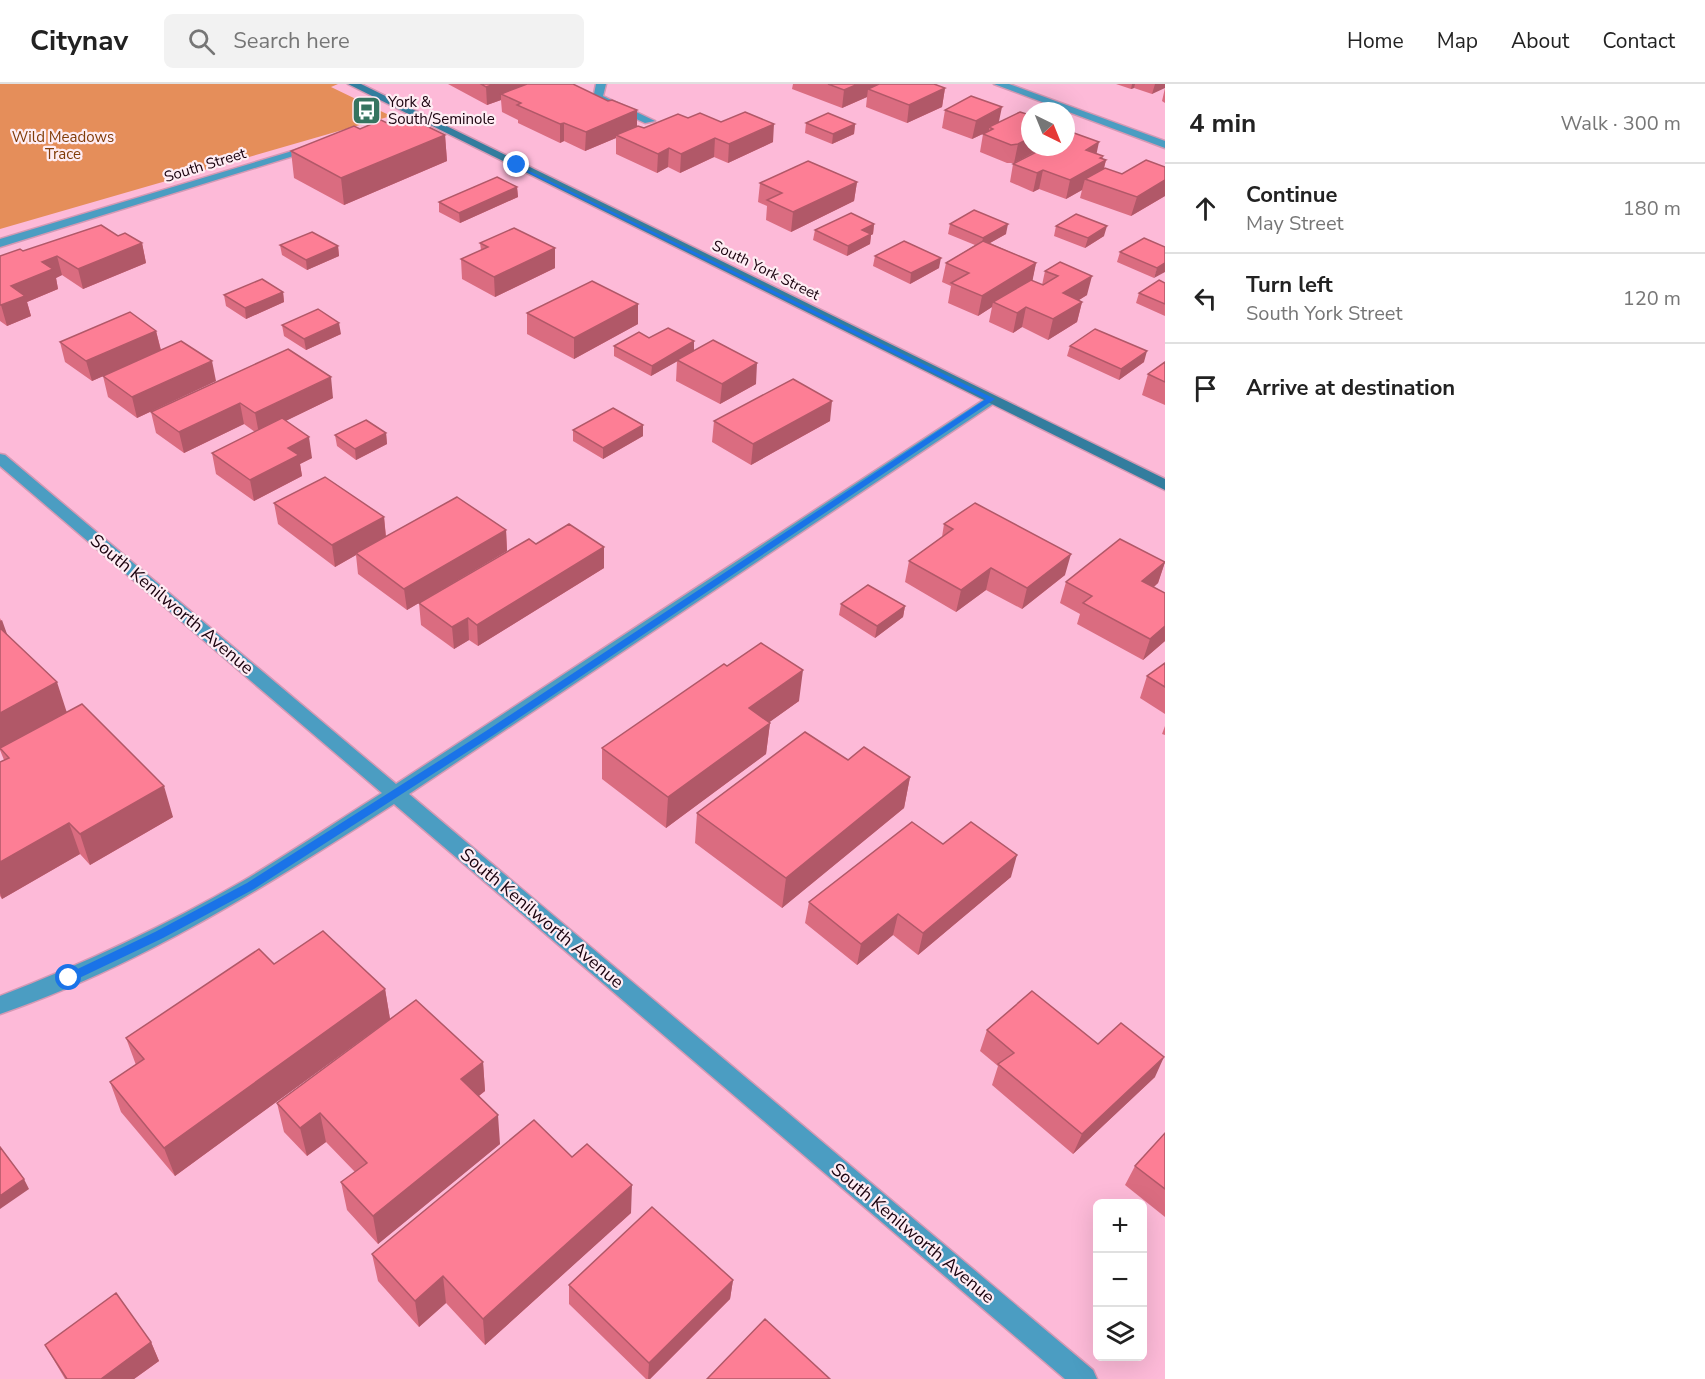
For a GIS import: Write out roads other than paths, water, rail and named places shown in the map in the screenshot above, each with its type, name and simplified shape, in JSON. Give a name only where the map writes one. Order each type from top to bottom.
[{"type":"main road","name":"South York Street","points":[[357,84],[1165,485]]},
{"type":"street","points":[[602,84],[597,97],[649,121]]},
{"type":"street","points":[[999,84],[1165,145]]},
{"type":"street","points":[[399,122],[418,116]]},
{"type":"street","name":"South Street","points":[[0,243],[325,145]]},
{"type":"street","points":[[0,1005],[69,978],[250,886],[395,793],[991,399]]},
{"type":"street","name":"South Kenilworth Avenue","points":[[0,459],[1084,1379]]},
{"type":"place","name":"York & South/Seminole","points":[[367,111]]},
{"type":"park label","name":"Wild Meadows Trace","points":[[63,146]]}]
